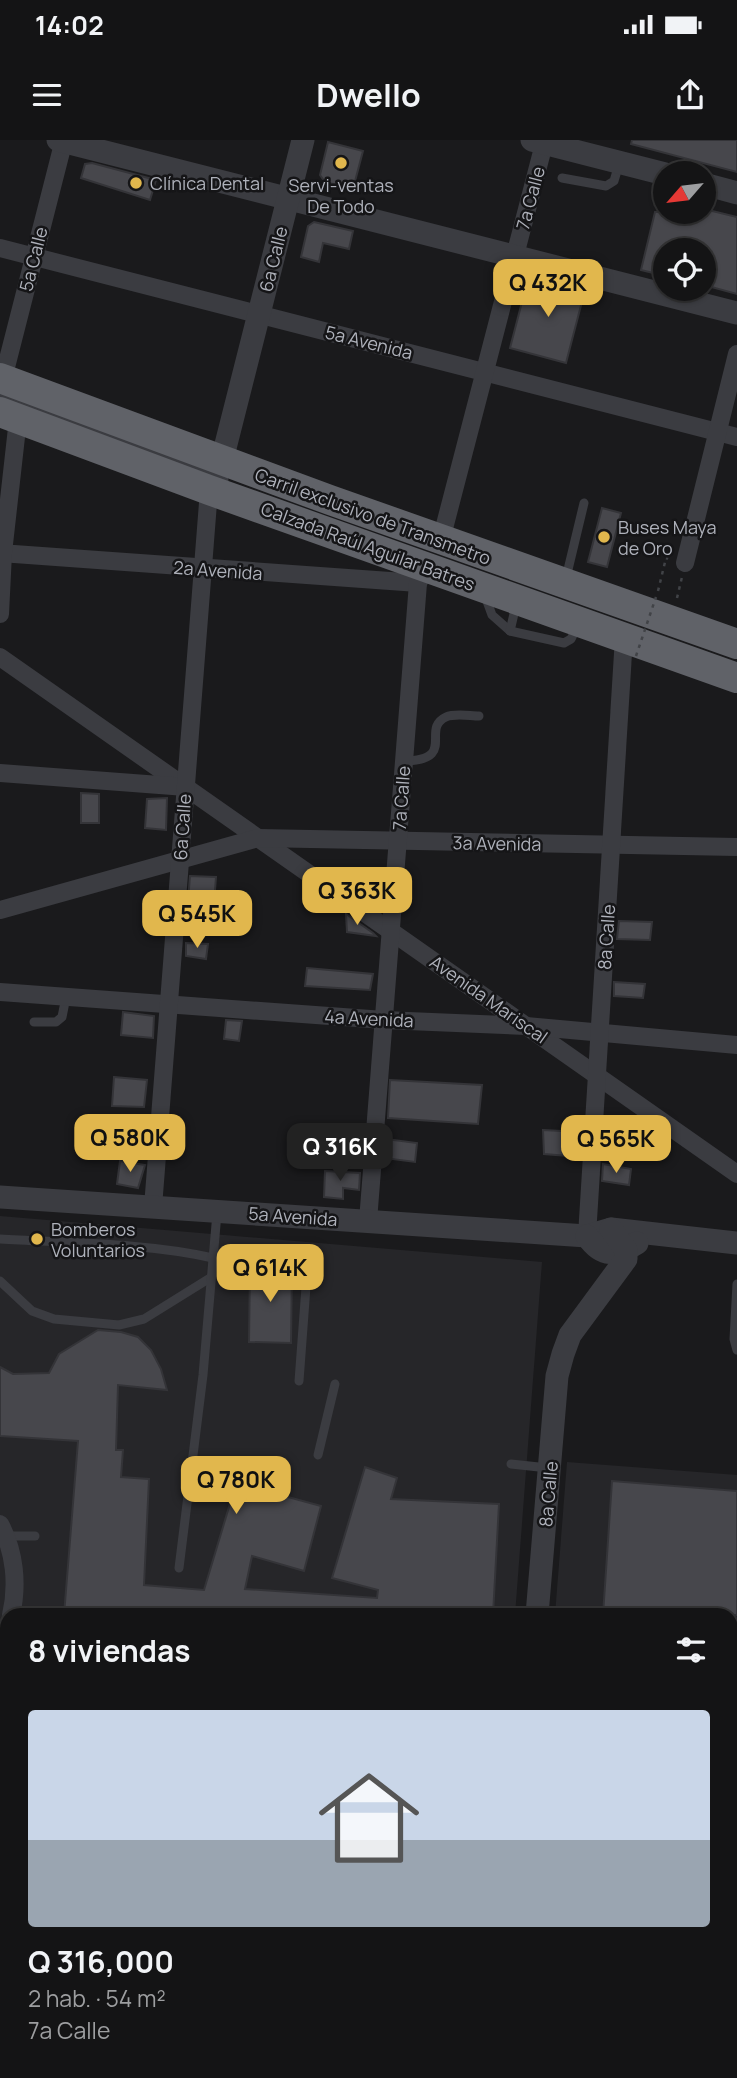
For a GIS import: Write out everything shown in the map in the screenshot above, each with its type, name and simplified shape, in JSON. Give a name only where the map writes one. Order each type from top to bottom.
[{"type":"highway","name":"Calzada Raúl Aguilar Batres","points":[[1,384],[221,477],[422,575],[484,588],[580,622],[630,647],[737,678]]},
{"type":"highway","name":"Calzada Raúl Aguilar Batres","points":[[9,416],[441,540],[564,583],[664,609],[737,644]]},
{"type":"street","points":[[62,140],[737,313]]},
{"type":"street","name":"5a Calle","points":[[1,384],[62,140]]},
{"type":"street","name":"6a Calle","points":[[153,1207],[203,569],[221,477],[303,140]]},
{"type":"street","points":[[541,141],[653,171]]},
{"type":"street","name":"7a Calle","points":[[441,540],[515,256],[541,141]]},
{"type":"street","points":[[716,187],[737,193]]},
{"type":"street","name":"5a Avenida","points":[[0,248],[737,437]]},
{"type":"street","points":[[685,563],[737,354]]},
{"type":"street","points":[[0,614],[9,416]]},
{"type":"street","name":"2a Avenida","points":[[2,553],[203,569],[422,575]]},
{"type":"street","name":"7a Calle","points":[[369,1221],[404,761],[422,575]]},
{"type":"street","name":"8a Calle","points":[[595,1298],[603,1271],[593,1242],[597,1076],[612,845],[630,647]]},
{"type":"street","name":"Avenida Mariscal","points":[[0,657],[737,1174]]},
{"type":"street","points":[[0,773],[186,787]]},
{"type":"street","name":"3a Avenida","points":[[0,910],[258,838],[737,847]]},
{"type":"street","name":"4a Avenida","points":[[0,992],[384,1020],[526,1026],[737,1045]]},
{"type":"street","name":"5a Avenida","points":[[0,1197],[369,1221],[593,1242],[614,1254],[626,1250]]},
{"type":"street","points":[[611,1229],[626,1250],[652,1234]]},
{"type":"street","name":"5a Avenida","points":[[593,1242],[611,1229],[737,1243]]},
{"type":"street","name":"8a Calle","points":[[538,1608],[557,1376],[570,1335],[595,1298],[624,1263],[626,1250]]},
{"type":"street","points":[[3,1530],[14,1566],[13,1608]]},
{"type":"lane","points":[[562,178],[606,186],[614,181],[620,162]]},
{"type":"lane","points":[[564,583],[584,503]]},
{"type":"lane","points":[[484,588],[492,615],[510,631],[564,643],[571,639],[580,622]]},
{"type":"lane","points":[[510,631],[517,600]]},
{"type":"lane","points":[[404,761],[430,758],[438,724],[443,718],[451,715],[480,716]]},
{"type":"lane","points":[[34,1022],[56,1022],[62,1017],[66,997]]},
{"type":"lane","points":[[179,1567],[204,1375],[217,1211]]},
{"type":"lane","points":[[0,1239],[141,1248],[194,1253],[213,1258]]},
{"type":"lane","points":[[257,1256],[287,1257],[295,1260],[303,1273],[306,1287],[299,1381]]},
{"type":"lane","points":[[0,1281],[32,1311],[54,1319],[119,1325],[144,1319],[210,1278]]},
{"type":"lane","points":[[737,1284],[734,1339],[737,1350]]},
{"type":"lane","points":[[318,1455],[335,1384]]},
{"type":"lane","points":[[511,1464],[550,1468]]},
{"type":"lane","points":[[3,1530],[35,1536]]},
{"type":"path","points":[[664,609],[666,558]]},
{"type":"path","points":[[630,647],[664,609],[685,563]]},
{"type":"shaded area","points":[[0,1216],[542,1262],[516,1608],[0,1608]]},
{"type":"shaded area","points":[[567,1462],[737,1475],[737,1608],[556,1608]]},
{"type":"building","points":[[632,140],[737,140],[737,172],[716,166],[716,161],[695,161],[631,144]]},
{"type":"building","name":"Servi-ventas De Todo","points":[[328,142],[363,151],[353,189],[325,182],[320,175]]},
{"type":"building","points":[[92,163],[156,180],[150,200],[81,178],[85,164]]},
{"type":"building","points":[[716,212],[737,217],[737,294],[716,288],[716,238],[653,238],[653,273],[641,270],[653,220],[653,224],[716,224]]},
{"type":"building","points":[[314,222],[353,231],[349,249],[323,243],[319,262],[301,257],[308,226]]},
{"type":"building","points":[[529,275],[585,290],[566,363],[510,348]]},
{"type":"building","name":"Buses Maya de Oro","points":[[602,508],[621,513],[607,567],[588,562]]},
{"type":"building","points":[[81,793],[99,794],[99,823],[81,823]]},
{"type":"building","points":[[167,798],[166,830],[145,828],[147,799]]},
{"type":"building","points":[[190,876],[216,877],[214,903],[188,901]]},
{"type":"building","points":[[346,914],[373,933],[376,936],[347,932]]},
{"type":"building","points":[[619,921],[652,922],[650,940],[617,939]]},
{"type":"building","points":[[186,943],[208,944],[206,959],[186,956]]},
{"type":"building","points":[[307,968],[373,974],[370,990],[305,986]]},
{"type":"building","points":[[614,982],[645,984],[643,998],[614,996]]},
{"type":"building","points":[[123,1012],[154,1016],[153,1038],[121,1035]]},
{"type":"building","points":[[226,1020],[242,1021],[239,1041],[224,1039]]},
{"type":"building","points":[[114,1077],[147,1080],[144,1107],[112,1106]]},
{"type":"building","points":[[390,1080],[482,1085],[478,1124],[388,1118]]},
{"type":"building","points":[[543,1130],[580,1132],[580,1157],[544,1154]]},
{"type":"building","points":[[386,1139],[417,1143],[415,1162],[384,1158]]},
{"type":"building","points":[[120,1161],[145,1165],[138,1188],[117,1184]]},
{"type":"building","points":[[603,1164],[631,1169],[629,1185],[602,1181]]},
{"type":"building","points":[[325,1171],[360,1173],[359,1190],[343,1188],[343,1199],[324,1197]]},
{"type":"building","points":[[250,1264],[288,1265],[292,1268],[291,1343],[249,1342]]},
{"type":"building","points":[[98,1330],[121,1332],[138,1337],[151,1350],[161,1369],[167,1390],[118,1385],[116,1450],[123,1450],[121,1477],[149,1479],[144,1585],[204,1590],[238,1477],[267,1483],[266,1491],[321,1506],[304,1571],[252,1556],[245,1589],[377,1598],[378,1590],[332,1578],[365,1467],[397,1478],[391,1499],[499,1504],[493,1608],[65,1608],[78,1441],[0,1436],[0,1367],[13,1374],[49,1373],[59,1354]]},
{"type":"building","points":[[612,1481],[737,1491],[737,1608],[603,1608]]},
{"type":"place","name":"Servi-ventas De Todo","points":[[341,163]]},
{"type":"place","name":"Clínica Dental","points":[[136,183]]},
{"type":"place","name":"Buses Maya de Oro","points":[[604,537]]},
{"type":"place","name":"Bomberos Voluntarios","points":[[37,1239]]}]
